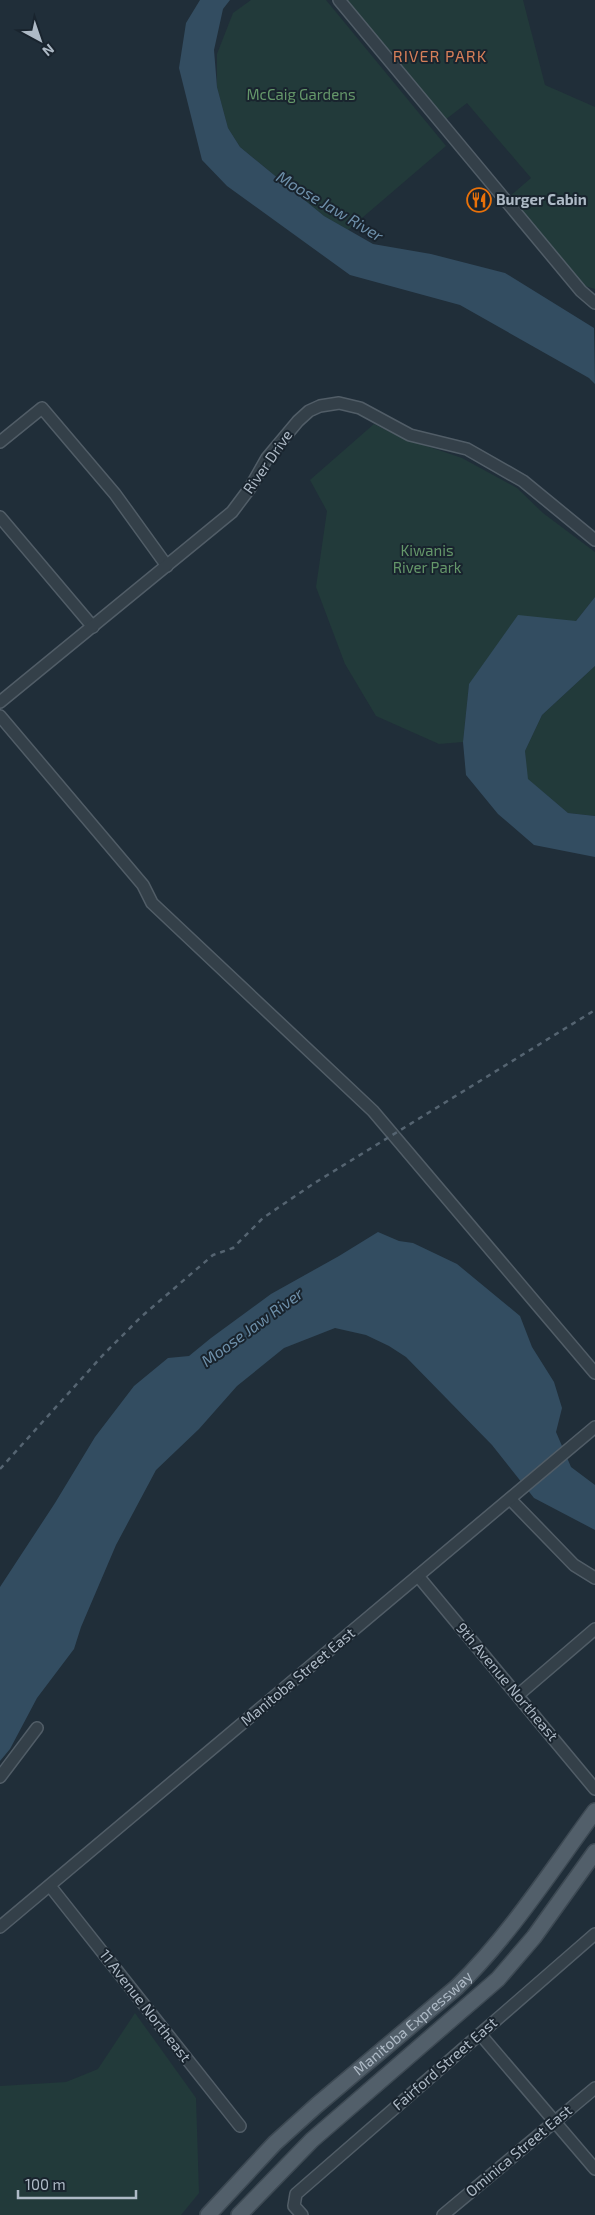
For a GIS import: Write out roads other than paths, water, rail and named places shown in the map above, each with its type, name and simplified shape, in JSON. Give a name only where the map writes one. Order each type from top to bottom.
[{"type":"main road","name":"Manitoba Expressway","points":[[208,2215],[275,2143],[476,1969],[510,1928],[595,1811]]},
{"type":"main road","name":"Manitoba Expressway","points":[[239,2215],[312,2140],[498,1979],[534,1938],[595,1852]]},
{"type":"street","points":[[339,0],[556,260],[595,303]]},
{"type":"street","name":"River Drive","points":[[0,702],[93,628],[232,512],[250,488],[267,458],[298,421],[309,411],[320,406],[339,403],[360,408],[410,434],[467,448],[523,481],[595,540]]},
{"type":"street","points":[[0,442],[42,408],[115,494],[167,566]]},
{"type":"street","points":[[0,517],[93,628]]},
{"type":"street","points":[[0,716],[143,885],[152,903],[373,1111],[595,1373]]},
{"type":"street","name":"Manitoba Street East","points":[[0,1927],[515,1495],[571,1445],[595,1427]]},
{"type":"street","points":[[515,1495],[574,1565],[595,1578]]},
{"type":"street","name":"9th Avenue Northeast","points":[[418,1576],[595,1789]]},
{"type":"street","points":[[518,1695],[595,1629]]},
{"type":"street","points":[[0,1776],[37,1728]]},
{"type":"street","name":"11 Avenue Northeast","points":[[50,1886],[240,2126]]},
{"type":"street","name":"Fairford Street East","points":[[302,2215],[294,2206],[296,2194],[595,1934]]},
{"type":"street","points":[[480,2034],[595,2169]]},
{"type":"street","name":"Ominica Street East","points":[[443,2215],[595,2088]]},
{"type":"water","points":[[200,0],[230,0],[223,9],[214,50],[217,87],[228,128],[240,147],[324,216],[373,244],[431,254],[505,273],[594,328],[595,384],[589,378],[460,305],[350,275],[227,186],[202,160],[179,68],[186,23]]},
{"type":"water","points":[[595,597],[595,666],[542,715],[525,751],[528,779],[568,813],[595,816],[595,857],[534,845],[498,814],[466,775],[463,742],[469,684],[518,615],[576,621]]},
{"type":"water","name":"Moose Jaw River","points":[[378,1232],[399,1241],[413,1243],[457,1264],[520,1316],[532,1347],[554,1382],[562,1408],[556,1432],[571,1467],[595,1485],[595,1530],[534,1498],[492,1445],[406,1357],[366,1335],[335,1328],[284,1348],[237,1386],[199,1429],[156,1470],[116,1545],[81,1627],[74,1649],[37,1698],[10,1749],[0,1761],[0,1587],[55,1503],[95,1437],[134,1386],[168,1358],[189,1356],[271,1294]]},
{"type":"railway","points":[[0,1469],[103,1355],[141,1317],[213,1255],[233,1248],[263,1218],[313,1184],[595,1010]]},
{"type":"place","name":"Burger Cabin","points":[[479,200]]},
{"type":"district","name":"RIVER PARK","points":[[440,56]]},
{"type":"park label","name":"McCaig Gardens","points":[[301,95]]},
{"type":"park label","name":"Kiwanis River Park","points":[[427,560]]}]
